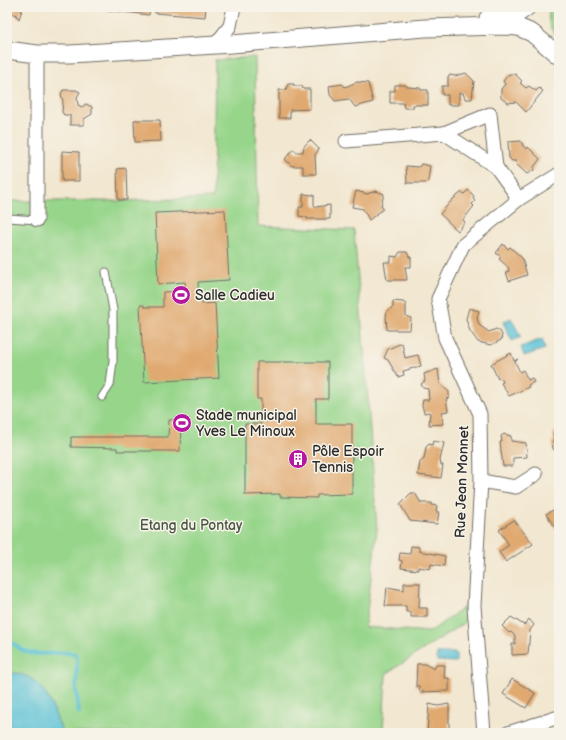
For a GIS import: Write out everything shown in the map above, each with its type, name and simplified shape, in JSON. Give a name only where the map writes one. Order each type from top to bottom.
[{"type":"street","points":[[214,45],[230,26],[234,7]]},
{"type":"street","points":[[425,28],[516,14],[529,7],[532,33]]},
{"type":"street","points":[[7,50],[38,54],[70,54],[214,45],[425,28],[503,26],[518,27],[532,33],[559,56]]},
{"type":"street","points":[[37,220],[38,54]]},
{"type":"street","points":[[346,141],[444,133],[490,114],[496,167]]},
{"type":"street","points":[[444,133],[496,167],[519,199]]},
{"type":"street","name":"Rue Jean Monnet","points":[[484,733],[474,606],[481,482],[480,414],[445,338],[438,299],[464,245],[519,199],[559,174]]},
{"type":"street","points":[[481,482],[516,487],[536,474]]},
{"type":"street","points":[[508,733],[559,717]]},
{"type":"lane","points":[[8,218],[37,220]]},
{"type":"lane","points":[[102,397],[110,385],[113,361],[113,310],[106,272]]},
{"type":"green space","points":[[550,7],[559,7],[559,14],[555,17],[555,22],[559,26],[559,39],[551,29],[548,16]]},
{"type":"green space","name":"Etang du Pontay","points":[[255,57],[258,226],[354,230],[377,530],[365,627],[430,632],[464,607],[465,622],[386,674],[383,733],[7,733],[7,201],[115,201],[213,198],[215,60]]},
{"type":"water","points":[[511,318],[521,337],[512,341],[503,322]]},
{"type":"water","points":[[542,339],[545,349],[524,356],[521,347]]},
{"type":"water","points":[[437,653],[456,653],[456,662],[437,661]]},
{"type":"water","points":[[16,673],[27,677],[42,688],[51,704],[63,733],[30,733],[7,724],[7,674]]},
{"type":"building","points":[[7,7],[23,7],[19,19],[16,15],[7,11]]},
{"type":"building","points":[[84,7],[150,7],[149,15]]},
{"type":"building","points":[[155,7],[206,7],[205,17],[155,13]]},
{"type":"building","points":[[466,73],[474,81],[472,99],[465,99],[463,93],[459,93],[459,105],[448,105],[448,95],[442,95],[442,86],[448,86],[448,76]]},
{"type":"building","points":[[509,74],[515,74],[522,81],[520,83],[526,88],[529,86],[536,91],[539,88],[543,91],[526,112],[516,102],[508,103],[501,98],[501,89],[505,84],[503,81]]},
{"type":"building","points":[[357,82],[368,83],[373,102],[355,107],[349,99],[335,101],[330,95],[329,86],[342,84],[345,87]]},
{"type":"building","points":[[288,84],[302,86],[303,89],[310,89],[310,109],[290,110],[290,118],[279,118],[279,90],[286,90]]},
{"type":"building","points":[[395,85],[405,85],[408,87],[420,88],[421,90],[428,90],[428,105],[413,105],[413,108],[404,108],[403,103],[390,103],[390,91],[395,91]]},
{"type":"building","points":[[63,90],[76,90],[80,92],[77,97],[78,105],[82,107],[86,104],[92,107],[92,114],[84,119],[84,125],[70,125],[70,115],[64,115],[62,112],[63,101],[61,94]]},
{"type":"building","points":[[134,120],[160,120],[161,141],[135,142]]},
{"type":"building","points":[[310,140],[319,149],[315,155],[316,174],[303,174],[303,166],[292,166],[285,159],[293,149],[297,152],[303,152],[304,146]]},
{"type":"building","points":[[521,141],[523,146],[527,149],[528,147],[540,159],[534,167],[534,170],[527,174],[517,165],[516,161],[512,161],[509,158],[508,142]]},
{"type":"building","points":[[62,151],[79,152],[79,181],[62,181]]},
{"type":"building","points":[[7,157],[10,157],[10,185],[7,185]]},
{"type":"building","points":[[421,164],[430,166],[428,181],[426,183],[407,183],[406,166],[419,167]]},
{"type":"building","points":[[126,168],[127,200],[118,200],[117,169]]},
{"type":"building","points":[[468,190],[474,196],[473,199],[475,201],[472,204],[474,206],[463,220],[465,222],[458,231],[440,214],[453,199],[462,192],[464,194]]},
{"type":"building","points":[[356,191],[367,194],[376,191],[384,194],[381,205],[383,209],[369,220],[363,209],[352,207]]},
{"type":"building","points":[[303,194],[314,195],[314,205],[316,207],[330,205],[330,219],[307,219],[307,217],[299,216],[299,207],[303,207]]},
{"type":"building","name":"Salle Cadieu","points":[[225,210],[229,280],[198,282],[199,298],[201,299],[202,304],[215,303],[219,378],[144,382],[140,305],[144,305],[144,307],[163,307],[163,292],[186,291],[185,282],[158,284],[155,213]]},
{"type":"building","points":[[503,244],[508,249],[510,247],[522,258],[527,275],[509,281],[506,272],[509,271],[508,267],[499,259],[501,257],[496,253]]},
{"type":"building","points":[[400,252],[407,252],[409,257],[411,257],[411,267],[405,267],[407,280],[387,280],[384,262],[391,262],[391,256],[397,257]]},
{"type":"building","points":[[393,301],[403,302],[406,304],[406,316],[411,318],[410,330],[387,330],[387,311],[393,307]]},
{"type":"building","points":[[469,308],[479,311],[477,318],[479,325],[489,332],[496,329],[500,331],[502,335],[501,340],[491,345],[478,342],[470,331],[466,319]]},
{"type":"building","points":[[402,343],[405,358],[418,355],[421,366],[403,371],[404,375],[398,377],[388,360],[384,358],[388,349]]},
{"type":"building","points":[[511,353],[514,361],[518,359],[515,362],[520,372],[523,370],[528,380],[532,378],[534,382],[528,385],[529,387],[509,396],[501,383],[503,382],[501,378],[498,379],[491,364]]},
{"type":"building","name":"Pôle Espoir Tennis","points":[[257,362],[328,362],[328,399],[316,399],[316,424],[352,424],[352,494],[317,495],[317,498],[280,497],[280,494],[245,495],[245,424],[261,424],[261,399],[257,399]]},
{"type":"building","points":[[438,369],[440,384],[449,392],[449,398],[446,399],[448,411],[442,412],[443,424],[429,425],[430,412],[424,413],[422,405],[423,400],[429,400],[428,389],[423,388],[421,384],[425,381],[424,374]]},
{"type":"building","points":[[169,420],[181,420],[180,451],[117,451],[117,448],[71,447],[71,437],[168,437]]},
{"type":"building","points":[[559,429],[558,451],[553,449],[552,442],[554,439],[553,433]]},
{"type":"building","points":[[504,434],[511,436],[511,441],[526,443],[527,457],[513,458],[513,466],[503,466],[500,442],[502,442],[501,436]]},
{"type":"building","points":[[433,441],[444,443],[440,460],[441,465],[443,465],[441,478],[418,475],[420,462],[424,459],[426,447],[429,444],[432,445]]},
{"type":"building","points":[[411,493],[415,493],[421,503],[432,503],[432,505],[437,506],[436,512],[439,512],[437,524],[410,521],[400,504]]},
{"type":"building","points":[[559,507],[559,526],[556,529],[546,514]]},
{"type":"building","points":[[514,520],[533,544],[506,562],[499,552],[509,545],[499,530]]},
{"type":"building","points":[[411,546],[419,547],[419,551],[445,556],[444,566],[431,564],[430,569],[418,567],[418,570],[401,568],[402,561],[399,560],[400,553],[410,554]]},
{"type":"building","points":[[404,583],[420,583],[419,608],[427,608],[427,617],[411,617],[411,612],[406,612],[406,606],[385,606],[387,587],[404,590]]},
{"type":"building","points":[[511,617],[524,625],[529,619],[534,625],[530,630],[528,654],[512,655],[512,644],[515,644],[515,636],[511,632],[509,633],[502,626]]},
{"type":"building","points":[[417,664],[425,664],[434,669],[436,665],[445,665],[444,678],[449,678],[449,691],[420,692],[419,686],[416,686]]},
{"type":"building","points":[[512,679],[535,693],[526,708],[503,694]]},
{"type":"building","points":[[429,704],[438,706],[449,704],[449,731],[447,733],[427,733]]},
{"type":"waterway","points":[[7,640],[22,650],[31,653],[75,654],[77,659],[76,689],[79,713]]},
{"type":"place","name":"Salle Cadieu","points":[[181,295]]},
{"type":"place","name":"Stade municipal Yves Le Minoux","points":[[182,423]]},
{"type":"place","name":"Pôle Espoir Tennis","points":[[298,459]]}]
